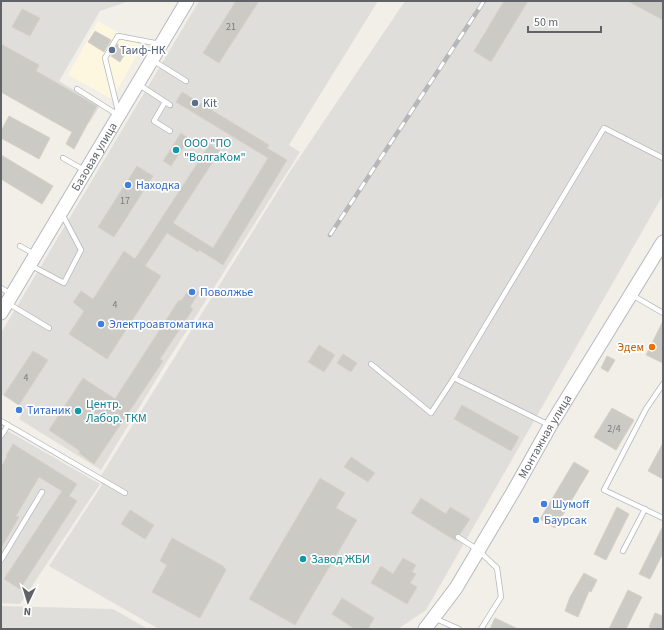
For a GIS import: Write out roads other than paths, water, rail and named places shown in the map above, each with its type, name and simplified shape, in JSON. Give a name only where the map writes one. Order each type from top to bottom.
[{"type":"street","name":"Базовая улица","points":[[5,300],[33,260],[187,1]]},
{"type":"street","name":"Монтажная улица","points":[[425,629],[456,588],[550,426],[663,242]]},
{"type":"lane","points":[[119,116],[105,58],[118,36],[162,44]]},
{"type":"lane","points":[[152,60],[186,81]]},
{"type":"lane","points":[[138,84],[170,105]]},
{"type":"lane","points":[[77,89],[119,116]]},
{"type":"lane","points":[[165,102],[154,121],[170,131]]},
{"type":"lane","points":[[371,364],[430,413],[454,378],[604,128],[663,158]]},
{"type":"lane","points":[[63,158],[86,171]]},
{"type":"lane","points":[[20,246],[33,260],[64,283],[81,250],[61,213]]},
{"type":"lane","points":[[631,295],[663,313]]},
{"type":"lane","points":[[5,300],[48,328]]},
{"type":"lane","points":[[454,378],[550,426]]},
{"type":"lane","points":[[663,384],[646,409],[604,490],[663,518]]},
{"type":"lane","points":[[1,421],[125,493]]},
{"type":"lane","points":[[1,436],[8,425]]},
{"type":"lane","points":[[1,560],[42,492]]},
{"type":"lane","points":[[623,551],[645,509]]},
{"type":"lane","points":[[458,537],[478,550],[497,568],[501,597],[482,629]]},
{"type":"lane","points":[[434,618],[459,629]]},
{"type":"railway","points":[[330,235],[484,1]]},
{"type":"place","name":"Таиф-НК","points":[[112,50]]},
{"type":"place","name":"Kit","points":[[195,103]]},
{"type":"place","name":"ООО \"ПО \"ВолгаКом\"","points":[[176,150]]},
{"type":"place","name":"Находка","points":[[128,185]]},
{"type":"place","name":"Поволжье","points":[[192,292]]},
{"type":"place","name":"Электроавтоматика","points":[[101,324]]},
{"type":"place","name":"Эдем","points":[[652,347]]},
{"type":"place","name":"Титаник","points":[[19,410]]},
{"type":"place","name":"Центр. Лабор. ТКМ","points":[[78,411]]},
{"type":"place","name":"Шумоff","points":[[544,504]]},
{"type":"place","name":"Баурсак","points":[[536,520]]},
{"type":"place","name":"Завод ЖБИ","points":[[303,559]]}]
